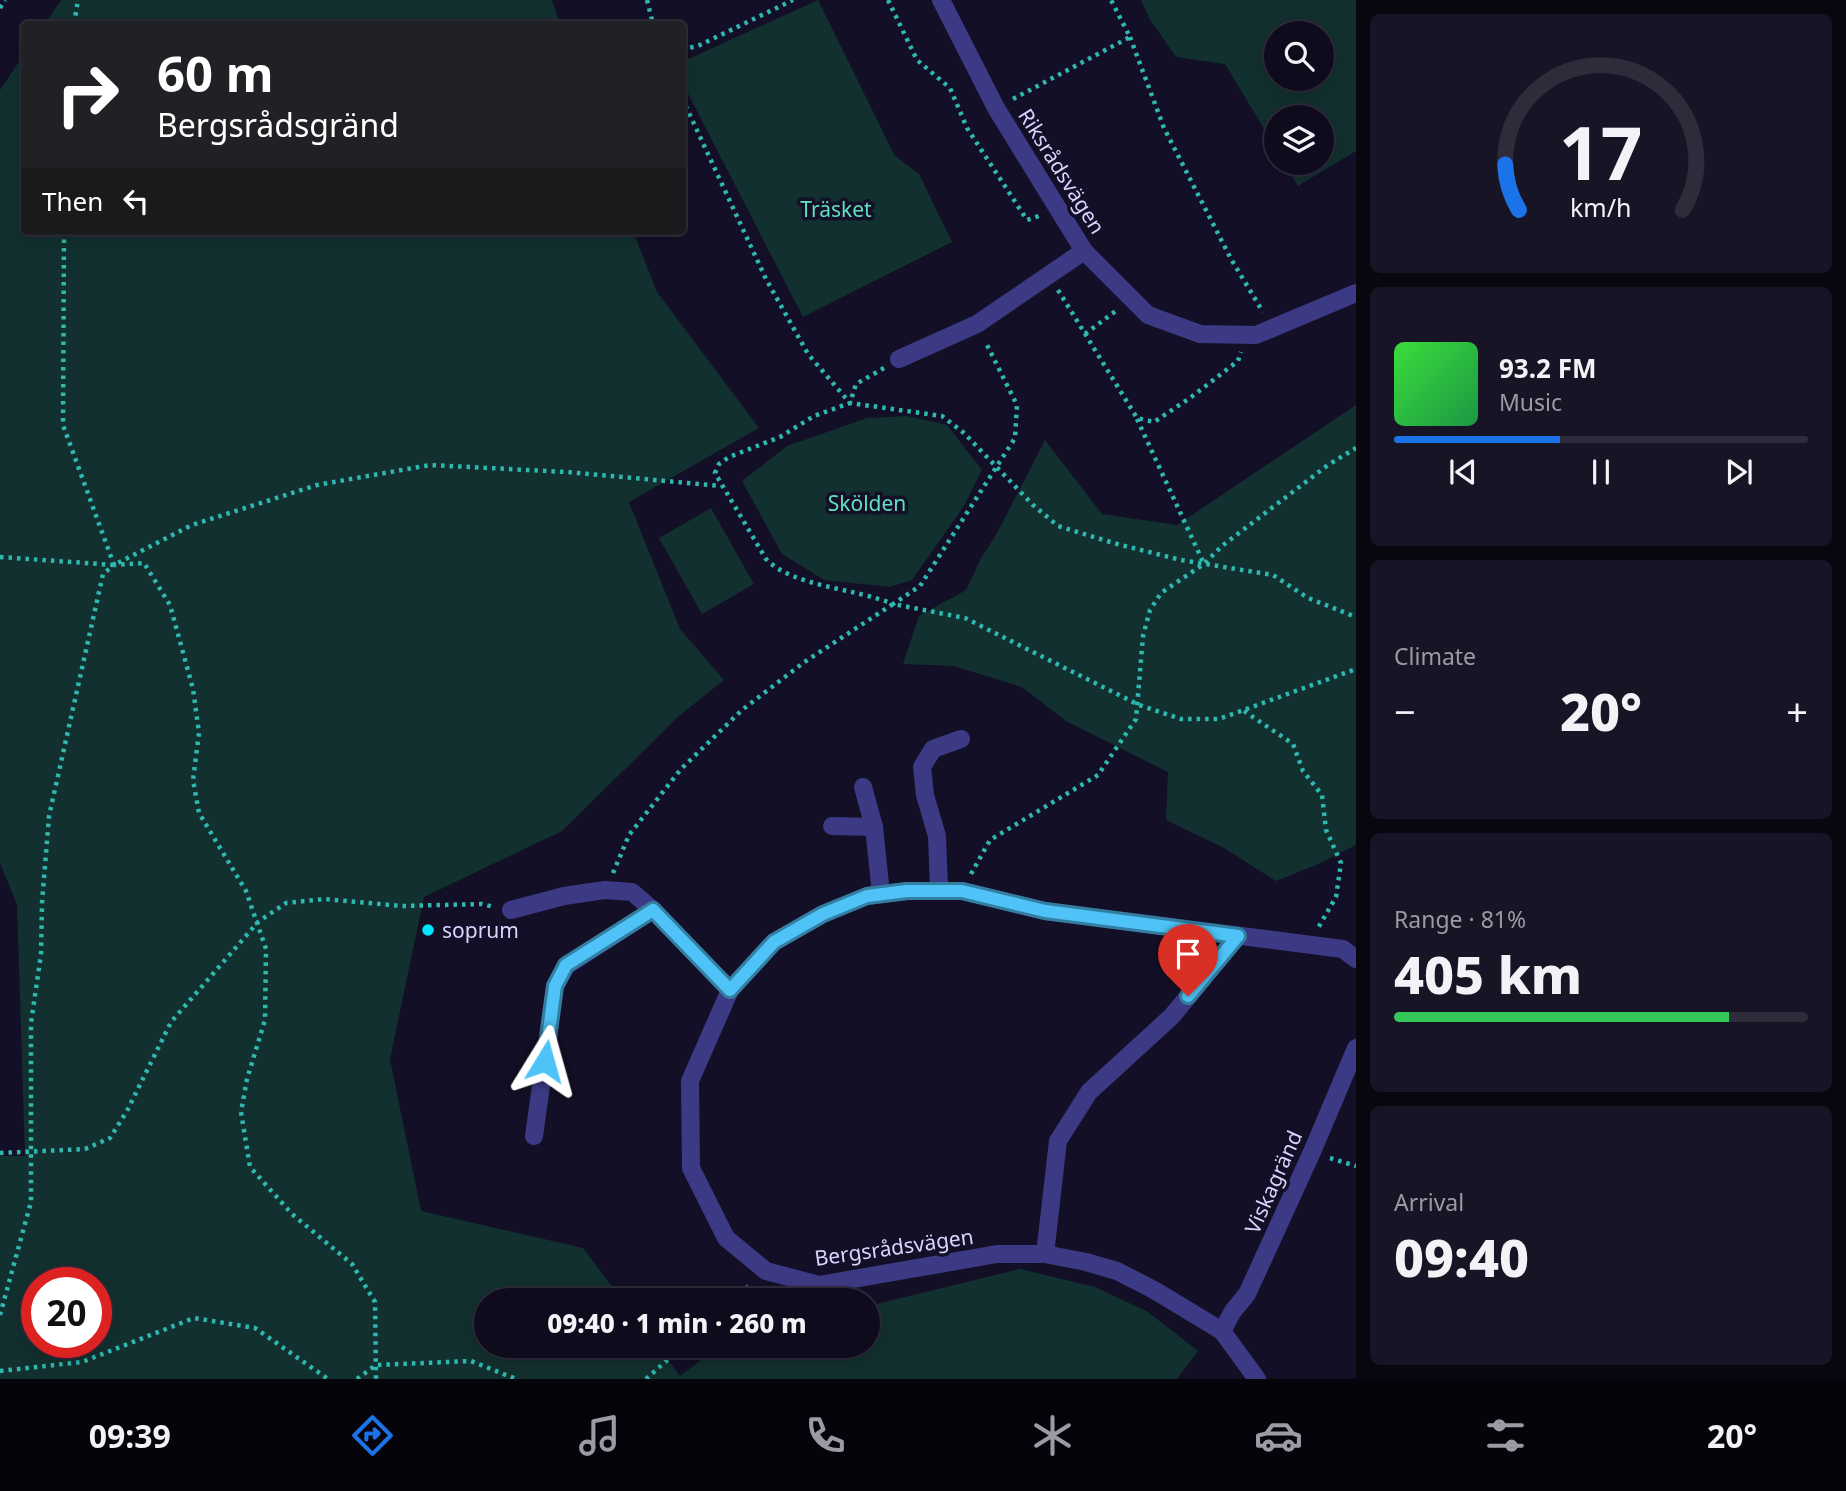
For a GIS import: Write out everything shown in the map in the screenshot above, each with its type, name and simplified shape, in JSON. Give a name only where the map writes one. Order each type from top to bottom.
[{"type":"street","name":"Riksrådsvägen","points":[[942,0],[996,108],[1084,251],[1148,316],[1200,334],[1256,335],[1356,293]]},
{"type":"street","points":[[898,359],[976,324],[1084,251]]},
{"type":"street","points":[[939,890],[937,836],[925,795],[922,767],[933,748],[961,739]]},
{"type":"street","points":[[863,787],[874,827],[881,894]]},
{"type":"street","points":[[832,826],[874,827]]},
{"type":"street","points":[[511,910],[606,890],[632,892],[653,910],[730,990]]},
{"type":"street","name":"Bergsrådsvägen","points":[[1257,1379],[1222,1331],[1154,1290],[1117,1271],[1045,1254],[997,1254],[819,1285],[766,1271],[726,1238],[691,1167],[690,1081],[730,990],[774,942],[823,914],[867,896],[939,890],[962,891],[1045,911],[1343,949],[1356,958]]},
{"type":"street","points":[[534,1136],[555,986],[566,965],[653,910]]},
{"type":"street","points":[[1045,1254],[1058,1141],[1089,1092],[1172,1016],[1238,936]]},
{"type":"street","name":"Viskagränd","points":[[1222,1331],[1247,1294],[1356,1048]]},
{"type":"path","points":[[0,8],[5,0]]},
{"type":"path","points":[[74,21],[78,0]]},
{"type":"path","points":[[647,0],[652,21]]},
{"type":"path","points":[[686,49],[700,45],[793,0]]},
{"type":"path","name":"Riksrådsvägen","points":[[888,0],[917,60],[950,88],[967,128],[1027,220],[1047,213]]},
{"type":"path","points":[[1111,0],[1130,37],[1164,128],[1231,259],[1272,328]]},
{"type":"path","name":"Riksrådsvägen","points":[[996,108],[1130,37]]},
{"type":"path","points":[[686,107],[772,290],[807,354],[850,404]]},
{"type":"path","points":[[64,235],[63,425],[114,565]]},
{"type":"path","points":[[1048,274],[1137,418],[1204,564]]},
{"type":"path","points":[[1085,334],[1132,299]]},
{"type":"path","points":[[606,890],[629,835],[681,769],[742,710],[803,663],[920,586],[1015,438],[1017,405],[976,324]]},
{"type":"path","points":[[1137,418],[1154,422],[1229,369],[1238,361],[1245,334]]},
{"type":"path","points":[[850,404],[856,384],[898,359]]},
{"type":"path","points":[[1356,617],[1308,598],[1273,575],[1204,564],[1117,544],[1058,526],[1033,505],[964,433],[942,416],[850,404],[814,416],[780,438],[729,457],[719,464],[715,473],[766,559],[776,569],[811,582],[875,597],[892,604],[965,618],[1139,705],[1181,719],[1219,719],[1244,712],[1356,669]]},
{"type":"path","points":[[962,891],[990,841],[1098,775],[1136,719],[1143,636],[1150,610],[1161,593],[1204,564],[1222,546],[1328,465],[1356,448]]},
{"type":"path","points":[[0,1315],[32,1202],[31,1023],[41,954],[49,816],[103,574],[114,565],[192,525],[317,485],[430,465],[567,472],[721,486]]},
{"type":"path","points":[[0,557],[114,565],[144,563],[170,605],[194,689],[199,733],[193,780],[199,813],[246,891],[266,949],[265,1020],[247,1079],[241,1112],[250,1167],[292,1214],[352,1264],[375,1302],[376,1379]]},
{"type":"path","points":[[1244,712],[1293,744],[1303,771],[1322,795],[1326,830],[1341,863],[1336,897],[1318,928],[1289,942]]},
{"type":"path","points":[[0,1153],[85,1149],[110,1138],[127,1111],[171,1022],[258,922],[286,903],[325,899],[401,906],[482,904],[511,910]]},
{"type":"path","points":[[0,1371],[82,1362],[194,1318],[255,1328],[328,1379]]},
{"type":"path","points":[[646,1379],[670,1358]]},
{"type":"path","points":[[357,1379],[376,1365],[471,1361],[516,1379]]},
{"type":"green space","points":[[61,0],[552,0],[559,21],[47,21]]},
{"type":"green space","name":"Träsket","points":[[818,0],[895,156],[919,174],[952,242],[803,317],[686,90],[686,60]]},
{"type":"green space","points":[[1141,0],[1356,0],[1356,151],[1334,164],[1334,105],[1264,105],[1264,129],[1225,64],[1176,57],[1149,18]]},
{"type":"green space","points":[[21,58],[21,235],[635,235],[657,292],[759,428],[629,502],[680,629],[724,680],[679,716],[562,831],[424,897],[390,1059],[421,1211],[583,1248],[613,1288],[474,1288],[474,1358],[666,1358],[680,1376],[703,1358],[880,1358],[880,1303],[1020,1269],[1095,1287],[1148,1312],[1198,1351],[1177,1379],[0,1379],[0,1156],[25,1156],[17,905],[0,863],[0,90]]},
{"type":"green space","points":[[1291,175],[1316,175],[1298,186]]},
{"type":"green space","points":[[1356,405],[1356,845],[1276,881],[1224,848],[1166,820],[1168,772],[1066,721],[1022,687],[954,666],[903,664],[919,616],[966,590],[1045,440],[1102,514],[1177,525]]},
{"type":"green space","name":"Skölden","points":[[907,416],[947,425],[982,470],[964,506],[912,580],[890,587],[824,580],[782,554],[742,481],[787,446],[867,418]]},
{"type":"green space","points":[[711,508],[754,584],[702,614],[659,538]]},
{"type":"place","name":"soprum","points":[[428,930]]},
{"type":"route","points":[[545,1061],[555,986],[566,965],[653,910],[730,990],[774,942],[823,914],[867,896],[907,891],[962,891],[1045,911],[1238,936],[1188,996]]}]
